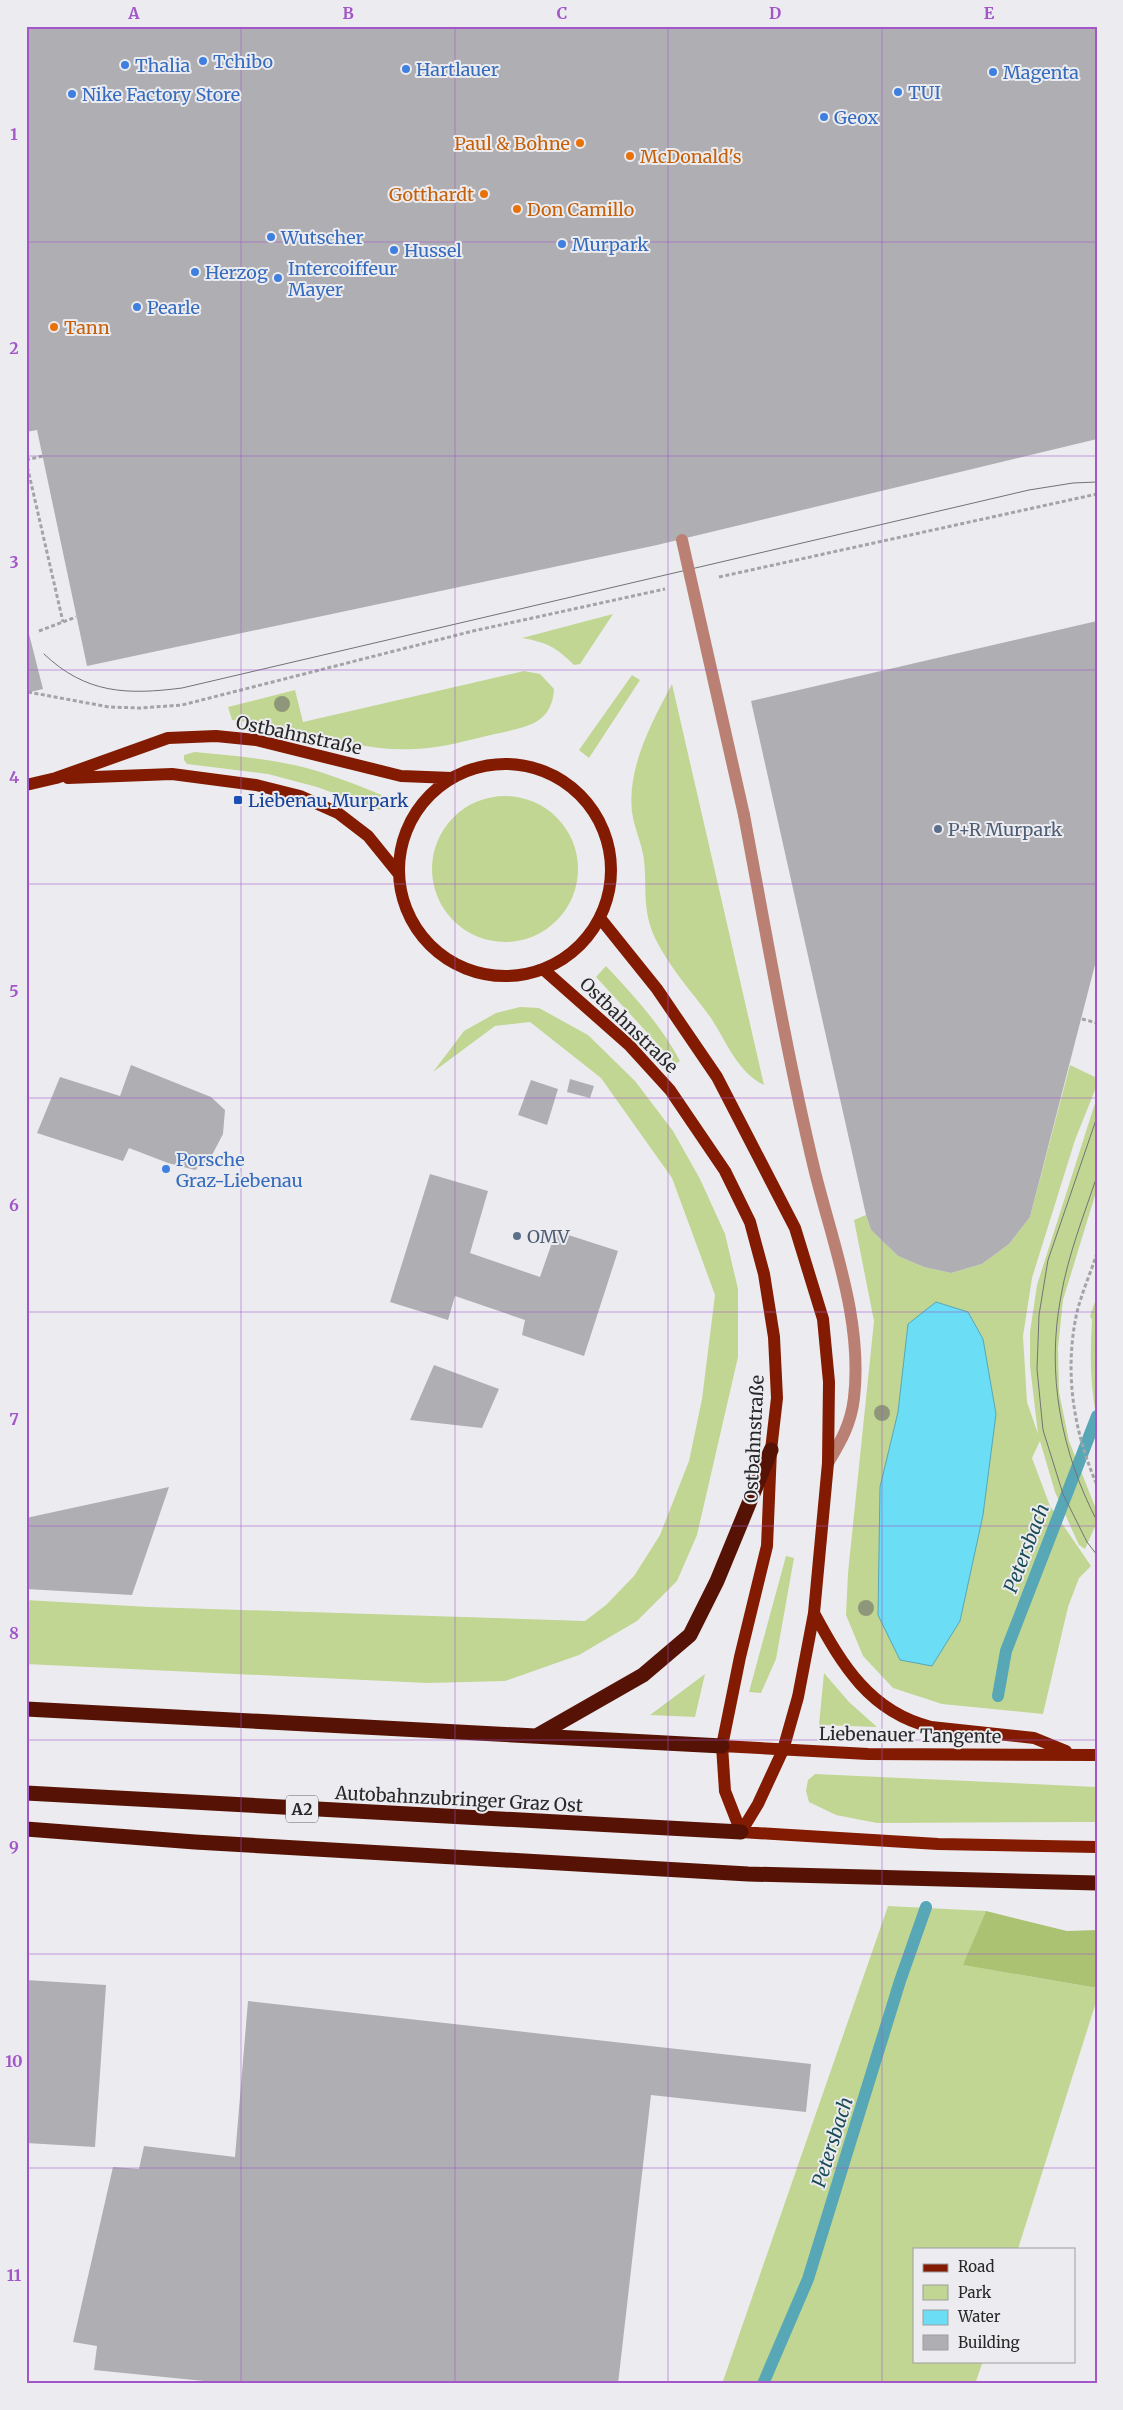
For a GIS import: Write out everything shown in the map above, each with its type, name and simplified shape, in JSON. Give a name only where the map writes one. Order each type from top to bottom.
[{"type":"highway","points":[[538,1735],[643,1675],[690,1635],[717,1581],[771,1450]]},
{"type":"highway","points":[[26,1709],[722,1746]]},
{"type":"highway","name":"Autobahnzubringer Graz Ost","points":[[26,1793],[741,1832]]},
{"type":"highway","points":[[26,1829],[204,1843],[748,1874],[1097,1883]]},
{"type":"main road","name":"Ostbahnstraße","points":[[26,785],[56,778],[168,738],[216,736],[256,740],[401,776],[452,778]]},
{"type":"main road","name":"Ostbahnstraße","points":[[498,764],[523,765],[549,773],[572,786],[590,805],[608,840],[611,880],[600,918],[576,949],[543,969],[520,975],[497,976],[472,972],[449,961],[429,946],[414,926],[402,900],[398,873],[401,845],[412,818],[429,795],[452,778],[474,768],[498,764]]},
{"type":"main road","name":"Ostbahnstraße","points":[[56,778],[172,774],[256,785],[300,796],[338,813],[368,836],[398,873]]},
{"type":"main road","name":"Ostbahnstraße","points":[[600,918],[657,990],[717,1077],[795,1228],[823,1319],[829,1382],[828,1463],[814,1613],[798,1697],[783,1750],[758,1804],[741,1832]]},
{"type":"main road","name":"Ostbahnstraße","points":[[543,969],[629,1045],[670,1090],[726,1171],[750,1222],[764,1274],[774,1337],[777,1398],[771,1450],[766,1546],[740,1657],[722,1746],[725,1791],[741,1832]]},
{"type":"main road","points":[[814,1613],[827,1638],[858,1684],[895,1713],[915,1723],[931,1727],[1034,1738],[1072,1753]]},
{"type":"main road","name":"Liebenauer Tangente","points":[[722,1746],[868,1754],[1072,1753],[1097,1755]]},
{"type":"main road","points":[[741,1832],[938,1844],[1097,1847]]},
{"type":"lane","points":[[682,540],[744,815],[789,1052],[814,1168],[849,1301],[854,1346],[854,1397],[847,1432],[828,1463]]},
{"type":"path","points":[[43,456],[26,461],[63,622]]},
{"type":"path","points":[[713,578],[1097,494]]},
{"type":"path","points":[[28,692],[109,707],[141,708],[182,705],[473,631],[675,587]]},
{"type":"path","points":[[39,631],[76,617]]},
{"type":"path","points":[[1082,1019],[1097,1022]]},
{"type":"path","points":[[1097,1253],[1077,1312],[1071,1366],[1072,1401],[1086,1459],[1097,1485]]},
{"type":"green space","points":[[613,614],[580,664],[574,665],[556,650],[538,641],[522,638]]},
{"type":"green space","points":[[524,671],[540,674],[554,689],[552,701],[542,717],[517,729],[436,747],[398,749],[364,746],[278,726],[232,720],[228,707],[295,690],[303,722]]},
{"type":"green space","points":[[632,675],[640,680],[589,758],[579,750]]},
{"type":"green space","points":[[672,684],[764,1085],[747,1073],[733,1056],[711,1018],[667,959],[655,938],[648,918],[644,860],[633,818],[631,795],[633,778],[643,745]]},
{"type":"green space","points":[[195,752],[257,759],[306,768],[362,787],[384,796],[386,800],[380,810],[317,787],[268,774],[187,764],[184,760],[184,755]]},
{"type":"green space","points":[[505,796],[533,801],[557,817],[573,841],[578,869],[573,897],[557,921],[533,937],[505,942],[477,937],[453,921],[437,897],[432,869],[437,841],[453,817],[477,801]]},
{"type":"green space","points":[[606,966],[656,1023],[680,1061],[676,1064],[596,977]]},
{"type":"green space","points":[[520,1007],[539,1008],[588,1035],[635,1081],[673,1131],[700,1179],[725,1234],[738,1289],[738,1357],[697,1535],[677,1581],[637,1621],[579,1655],[505,1681],[427,1683],[26,1664],[26,1600],[149,1607],[585,1621],[606,1605],[634,1576],[660,1535],[689,1461],[702,1399],[715,1295],[672,1178],[601,1078],[530,1022],[495,1026],[433,1072],[464,1031],[496,1013]]},
{"type":"green space","points":[[1070,1065],[1097,1078],[1097,1085],[1075,1140],[1032,1278],[1023,1336],[1027,1402],[1038,1434],[1030,1366],[1030,1332],[1037,1285],[1097,1097],[1097,1189],[1063,1300],[1058,1348],[1059,1392],[1069,1441],[1096,1509],[1097,1522],[1085,1549],[1079,1545],[1055,1492],[1040,1441],[1032,1458],[1050,1506],[1091,1566],[1079,1578],[1068,1607],[1043,1714],[942,1704],[893,1688],[863,1656],[846,1615],[848,1573],[874,1321],[854,1220],[866,1215],[871,1230],[898,1256],[924,1267],[951,1273],[982,1264],[1009,1244],[1030,1217]]},
{"type":"green space","points":[[1097,1296],[1097,1419],[1092,1382],[1092,1320],[1090,1316]]},
{"type":"green space","points":[[786,1556],[794,1558],[776,1659],[761,1693],[749,1692]]},
{"type":"green space","points":[[824,1673],[849,1702],[877,1727],[819,1725]]},
{"type":"green space","points":[[705,1674],[695,1717],[650,1715]]},
{"type":"green space","points":[[815,1774],[1097,1787],[1097,1822],[877,1823],[836,1815],[809,1802],[806,1791],[808,1780]]},
{"type":"green space","points":[[888,1906],[986,1911],[964,1965],[1097,1988],[1097,1999],[1018,2248],[913,2248],[913,2362],[983,2362],[975,2384],[722,2384]]},
{"type":"green space","points":[[986,1911],[1067,1931],[1097,1930],[1097,1988],[963,1965]]},
{"type":"water","points":[[936,1302],[968,1312],[983,1339],[996,1414],[983,1515],[960,1621],[932,1666],[900,1660],[878,1615],[880,1487],[898,1412],[908,1324]]},
{"type":"building","name":"Murpark","points":[[26,26],[1097,26],[1097,439],[657,545],[87,666],[37,430],[26,432]]},
{"type":"building","name":"P+R Murpark","points":[[1097,621],[1097,957],[1030,1217],[1009,1244],[982,1264],[951,1273],[924,1267],[898,1256],[871,1230],[866,1215],[751,701]]},
{"type":"building","points":[[26,622],[43,689],[26,693]]},
{"type":"building","points":[[131,1065],[211,1097],[225,1110],[223,1134],[211,1157],[195,1170],[168,1163],[129,1148],[123,1161],[37,1133],[60,1077],[120,1096]]},
{"type":"building","points":[[570,1079],[594,1086],[590,1098],[567,1092]]},
{"type":"building","points":[[531,1080],[558,1089],[547,1125],[518,1115]]},
{"type":"building","points":[[430,1174],[488,1191],[470,1253],[540,1277],[556,1231],[618,1251],[584,1356],[522,1335],[525,1320],[455,1296],[448,1320],[390,1302]]},
{"type":"building","points":[[434,1365],[499,1389],[482,1428],[410,1420]]},
{"type":"building","points":[[169,1487],[132,1595],[26,1589],[26,1518]]},
{"type":"building","points":[[26,1980],[106,1985],[95,2147],[26,2143]]},
{"type":"building","points":[[248,2001],[811,2064],[806,2112],[651,2095],[618,2384],[234,2384],[94,2370],[97,2346],[73,2342],[113,2167],[139,2169],[144,2146],[235,2157]]},
{"type":"waterway","name":"Petersbach","points":[[998,1696],[1006,1651],[1097,1416]]},
{"type":"waterway","name":"Petersbach","points":[[763,2384],[808,2279],[900,1981],[926,1907]]},
{"type":"tram line","points":[[44,654],[76,677],[108,689],[143,691],[182,688],[1029,490],[1073,483],[1097,482]]},
{"type":"tram line","points":[[1097,1117],[1048,1260],[1039,1315],[1037,1369],[1043,1430],[1063,1494],[1087,1542],[1097,1555]]},
{"type":"tram line","points":[[1097,1176],[1064,1281],[1057,1325],[1055,1354],[1056,1383],[1066,1440],[1074,1468],[1097,1521]]},
{"type":"place","name":"Tchibo","points":[[203,61]]},
{"type":"place","name":"Thalia","points":[[125,65]]},
{"type":"place","name":"Hartlauer","points":[[406,69]]},
{"type":"place","name":"Magenta","points":[[993,72]]},
{"type":"place","name":"TUI","points":[[898,92]]},
{"type":"place","name":"Nike Factory Store","points":[[72,94]]},
{"type":"place","name":"Geox","points":[[824,117]]},
{"type":"place","name":"Paul & Bohne","points":[[580,143]]},
{"type":"place","name":"McDonald's","points":[[630,156]]},
{"type":"place","name":"Gotthardt","points":[[484,194]]},
{"type":"place","name":"Don Camillo","points":[[517,209]]},
{"type":"place","name":"Wutscher","points":[[271,237]]},
{"type":"place","name":"Murpark","points":[[562,244]]},
{"type":"place","name":"Hussel","points":[[394,250]]},
{"type":"place","name":"Herzog","points":[[195,272]]},
{"type":"place","name":"Intercoiffeur Mayer","points":[[278,278]]},
{"type":"place","name":"Pearle","points":[[137,307]]},
{"type":"place","name":"Tann","points":[[54,327]]},
{"type":"place","name":"Liebenau Murpark","points":[[238,800]]},
{"type":"place","name":"P+R Murpark","points":[[938,829]]},
{"type":"place","name":"Porsche Graz-Liebenau","points":[[166,1169]]},
{"type":"place","name":"OMV","points":[[517,1236]]}]
